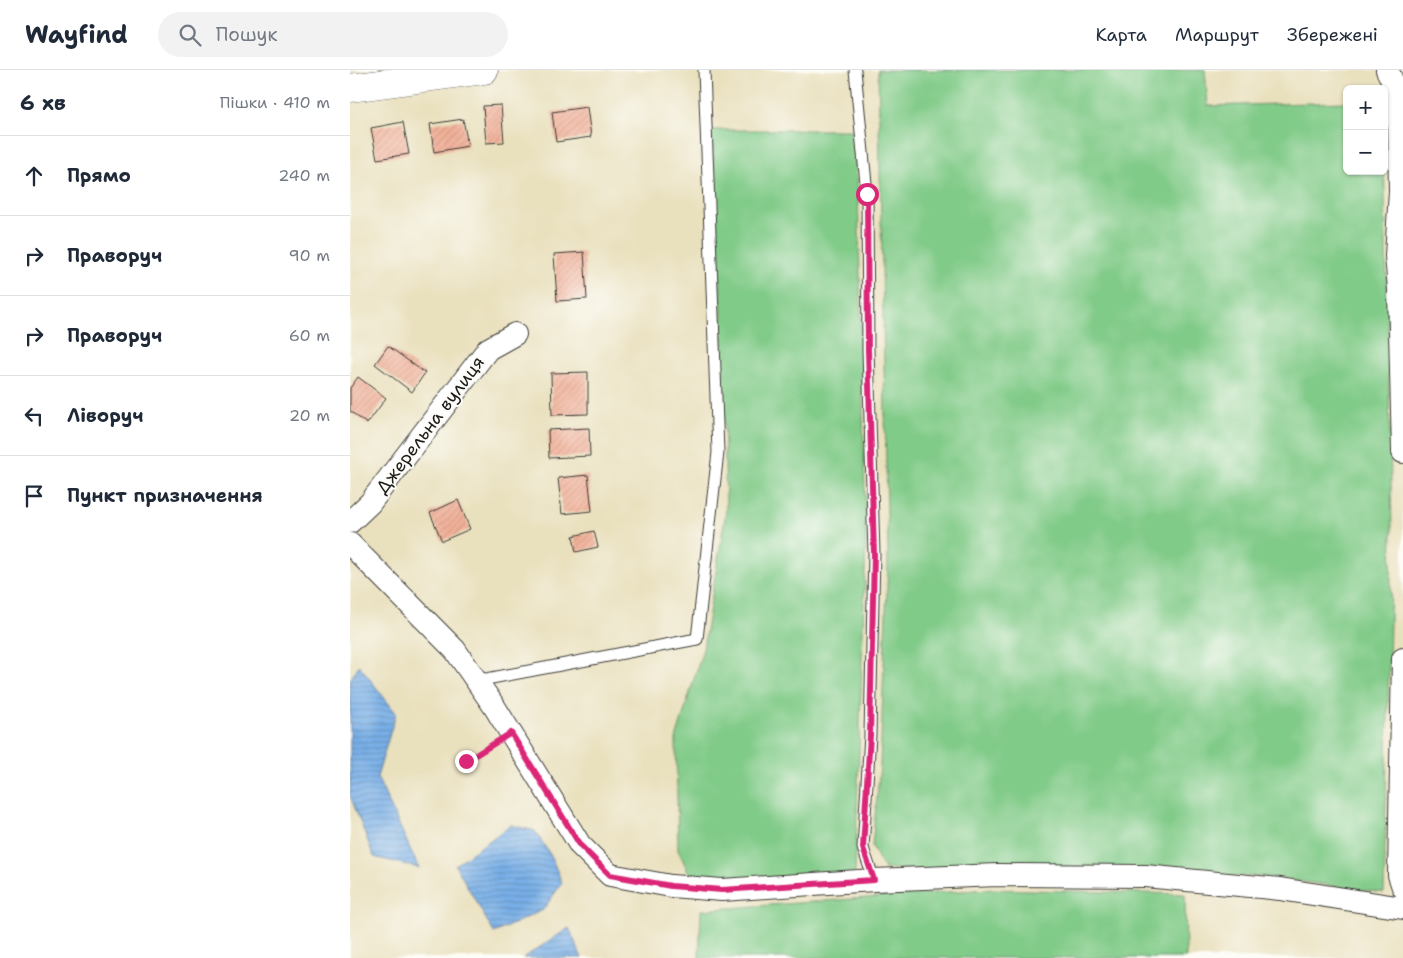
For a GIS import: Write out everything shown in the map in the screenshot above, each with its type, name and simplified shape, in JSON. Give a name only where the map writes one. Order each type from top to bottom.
[{"type":"street","points":[[350,88],[484,70]]},
{"type":"street","points":[[1388,70],[1391,78],[1398,129],[1400,191],[1396,256],[1399,289],[1403,452]]},
{"type":"street","name":"Джерельна вулиця","points":[[350,522],[370,503],[488,349],[515,334]]},
{"type":"street","points":[[350,544],[455,650],[494,706],[580,845],[610,875],[671,886],[722,890],[874,880],[998,875],[1144,876],[1280,889],[1403,908]]},
{"type":"street","points":[[1403,658],[1399,875],[1403,887]]},
{"type":"lane","points":[[476,681],[697,638],[718,452],[704,70]]},
{"type":"lane","points":[[855,70],[867,194],[868,350],[874,554],[870,735],[863,848],[874,880]]},
{"type":"path","points":[[466,761],[511,733]]},
{"type":"green space","points":[[878,70],[1205,70],[1208,106],[1343,102],[1343,175],[1385,175],[1392,531],[1384,893],[1268,877],[884,869],[872,846],[880,766],[888,562]]},
{"type":"green space","points":[[711,130],[852,130],[858,188],[866,539],[855,873],[710,881],[689,873],[678,850],[676,739],[703,649],[726,511],[722,317]]},
{"type":"green space","points":[[989,889],[1185,894],[1186,958],[699,958],[701,910]]},
{"type":"water","points":[[359,665],[396,713],[377,777],[419,868],[374,857],[350,796],[350,680]]},
{"type":"water","points":[[511,825],[535,831],[551,856],[562,883],[543,910],[494,933],[455,865]]},
{"type":"water","points":[[569,928],[582,958],[523,958]]},
{"type":"building","points":[[501,105],[504,142],[486,143],[483,106]]},
{"type":"building","points":[[587,107],[591,137],[556,142],[552,112]]},
{"type":"building","points":[[463,119],[468,146],[434,152],[430,124]]},
{"type":"building","points":[[403,122],[409,154],[377,159],[371,128]]},
{"type":"building","points":[[584,252],[587,299],[557,301],[554,254]]},
{"type":"building","points":[[388,346],[425,373],[412,392],[375,364]]},
{"type":"building","points":[[588,372],[588,414],[552,415],[551,373]]},
{"type":"building","points":[[358,377],[386,398],[367,424],[350,411],[350,388]]},
{"type":"building","points":[[589,428],[590,456],[549,458],[548,430]]},
{"type":"building","points":[[588,475],[592,511],[562,514],[558,478]]},
{"type":"building","points":[[458,500],[470,529],[442,541],[430,513]]},
{"type":"building","points":[[594,531],[598,547],[576,552],[573,536]]},
{"type":"route","points":[[466,761],[511,733],[580,845],[610,875],[671,886],[722,890],[874,880],[863,848],[870,735],[874,554],[868,350],[867,194]]}]
